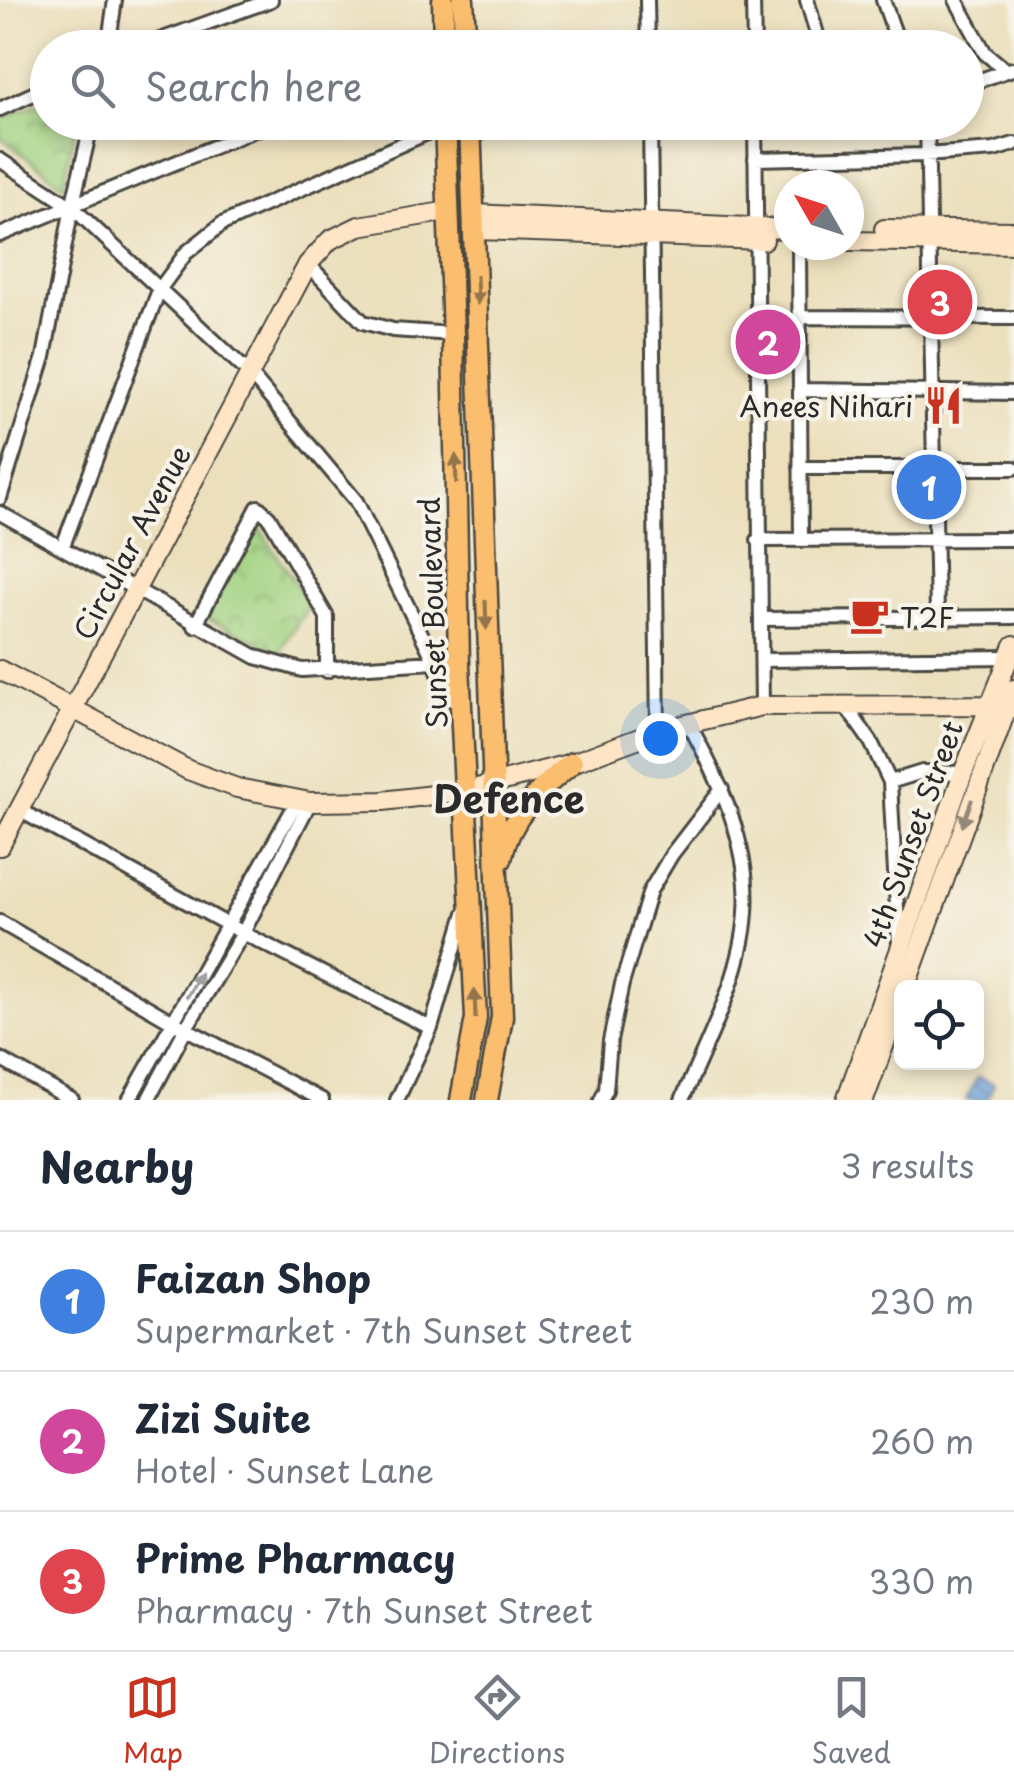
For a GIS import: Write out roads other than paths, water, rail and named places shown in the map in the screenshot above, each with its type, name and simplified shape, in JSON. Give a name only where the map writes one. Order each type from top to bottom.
[{"type":"main road","points":[[443,0],[444,30]]},
{"type":"main road","points":[[463,0],[465,30]]},
{"type":"main road","name":"Sunset Boulevard","points":[[446,140],[459,664],[476,1018],[461,1100]]},
{"type":"main road","name":"Sunset Boulevard","points":[[471,140],[502,1017],[487,1100]]},
{"type":"main road","points":[[498,892],[501,855],[510,834],[542,786],[572,763]]},
{"type":"street","points":[[111,30],[115,0]]},
{"type":"street","points":[[188,30],[271,0]]},
{"type":"street","points":[[647,0],[648,30]]},
{"type":"street","points":[[753,0],[754,30]]},
{"type":"street","points":[[807,0],[816,30]]},
{"type":"street","points":[[884,0],[894,30]]},
{"type":"street","points":[[956,0],[972,30]]},
{"type":"street","points":[[984,51],[1011,70]]},
{"type":"street","points":[[984,78],[1011,70]]},
{"type":"street","points":[[0,109],[30,95]]},
{"type":"street","points":[[0,498],[44,357],[88,140]]},
{"type":"street","points":[[0,235],[231,140]]},
{"type":"street","points":[[63,546],[159,290],[186,253],[222,224],[409,140]]},
{"type":"street","points":[[650,140],[658,731]]},
{"type":"street","points":[[755,140],[762,706]]},
{"type":"street","points":[[926,140],[936,616]]},
{"type":"street","points":[[755,159],[926,155],[994,150],[1014,144]]},
{"type":"street","points":[[0,160],[72,207],[251,375],[356,501],[435,662],[446,693],[461,708]]},
{"type":"street","points":[[450,211],[359,226],[330,240],[308,264],[363,322],[393,330],[453,334]]},
{"type":"street","points":[[475,222],[774,237]]},
{"type":"street","points":[[864,230],[1014,244]]},
{"type":"street","points":[[755,234],[774,231]]},
{"type":"street","points":[[864,240],[1014,231]]},
{"type":"street","points":[[799,260],[802,540]]},
{"type":"street","name":"Circular Avenue","points":[[0,846],[308,264]]},
{"type":"street","points":[[800,317],[1014,318]]},
{"type":"street","points":[[801,390],[1014,393]]},
{"type":"street","points":[[800,468],[1014,468]]},
{"type":"street","points":[[195,626],[258,507],[270,517],[327,617],[327,671]]},
{"type":"street","points":[[0,513],[256,657],[302,670],[327,671],[435,662],[459,664]]},
{"type":"street","points":[[758,540],[1014,539]]},
{"type":"street","points":[[762,619],[1014,617]]},
{"type":"street","points":[[764,660],[1012,651]]},
{"type":"street","name":"4th Sunset Street","points":[[908,980],[998,714],[1012,651]]},
{"type":"street","points":[[0,658],[188,770],[237,788],[304,801],[383,801],[491,782],[572,763],[658,731],[762,706],[845,704],[998,714]]},
{"type":"street","points":[[0,670],[194,760],[286,789],[385,791],[466,786]]},
{"type":"street","name":"4th Sunset Street","points":[[846,1100],[865,1072],[876,1043],[899,948],[963,773],[1014,689]]},
{"type":"street","points":[[845,704],[871,742],[890,782],[899,948]]},
{"type":"street","points":[[682,1100],[738,957],[747,910],[742,859],[722,789],[689,724]]},
{"type":"street","points":[[890,782],[922,772],[963,773]]},
{"type":"street","points":[[601,1100],[606,1090],[610,1041],[622,984],[650,891],[672,854],[722,789]]},
{"type":"street","points":[[148,1100],[179,1025],[230,924],[304,801]]},
{"type":"street","points":[[129,1100],[243,933],[304,801]]},
{"type":"street","points":[[20,812],[243,933],[431,1028]]},
{"type":"street","points":[[397,1100],[431,1028],[470,896]]},
{"type":"street","points":[[0,922],[179,1025],[322,1100]]},
{"type":"street","name":"4th Sunset Street","points":[[876,1043],[894,1011]]},
{"type":"street","points":[[0,1059],[72,1100]]},
{"type":"street","name":"4th Sunset Street","points":[[864,1100],[865,1072]]},
{"type":"water","points":[[977,1077],[994,1084],[987,1100],[966,1100]]},
{"type":"place","name":"Prime Pharmacy","points":[[940,302]]},
{"type":"place","name":"Zizi Suite","points":[[768,342]]},
{"type":"place","name":"Anees Nihari","points":[[943,405]]},
{"type":"place","name":"Faizan Shop","points":[[929,487]]},
{"type":"place","name":"T2F","points":[[870,616]]},
{"type":"district","name":"Defence","points":[[509,797]]}]
